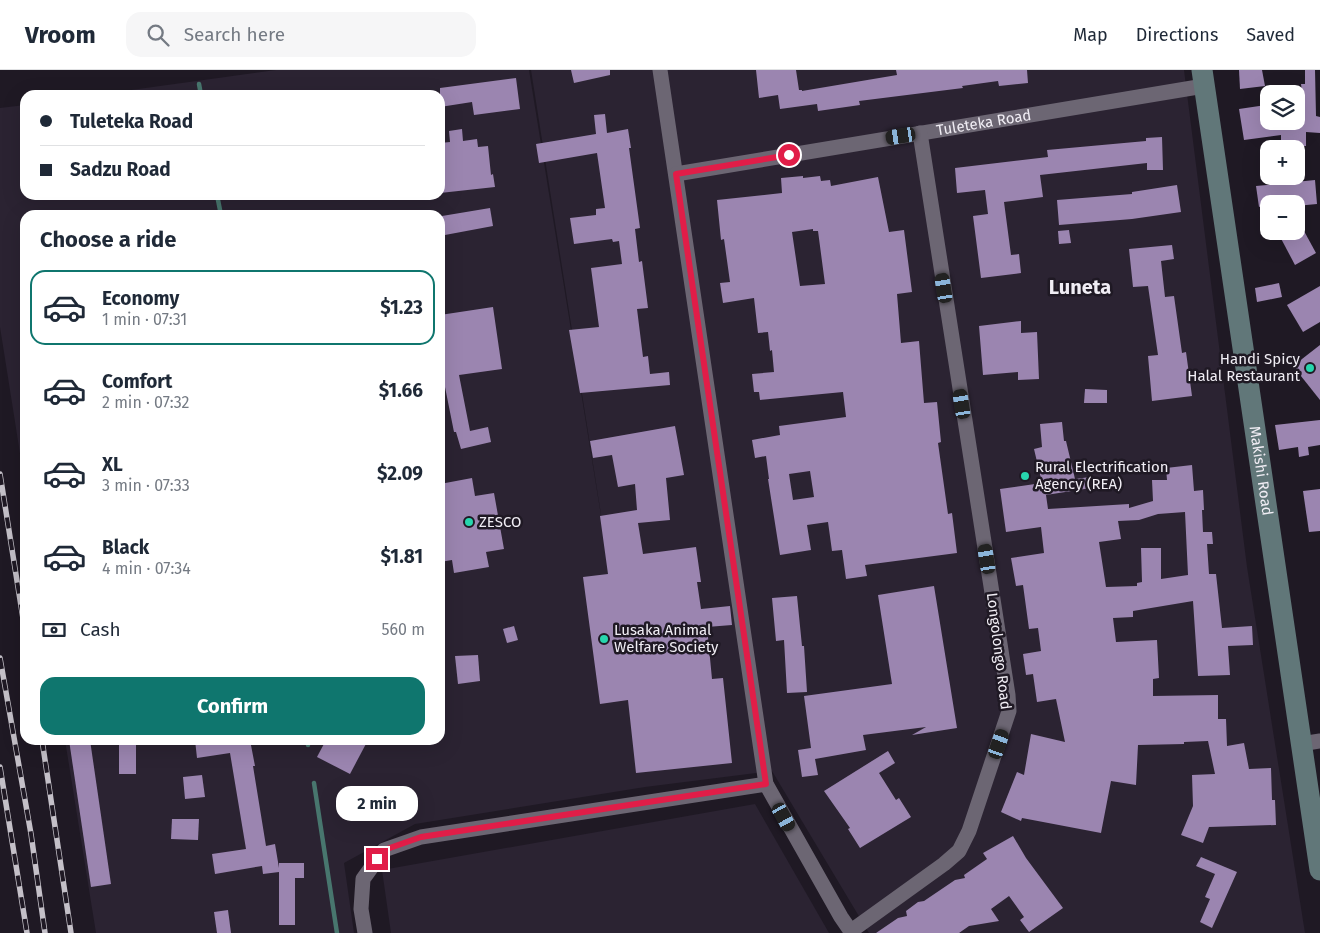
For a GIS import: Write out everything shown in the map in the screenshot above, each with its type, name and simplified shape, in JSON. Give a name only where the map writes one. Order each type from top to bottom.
[{"type":"main road","name":"Makishi Road","points":[[1203,78],[1311,742],[1320,870]]},
{"type":"street","points":[[660,70],[766,784],[840,917],[851,932]]},
{"type":"street","name":"Tuleteka Road","points":[[676,174],[920,133],[1203,78]]},
{"type":"street","name":"Longolongo Road","points":[[851,932],[959,851],[969,831],[1009,711],[920,133]]},
{"type":"street","points":[[365,933],[361,909],[363,879],[384,850],[421,837],[766,784]]},
{"type":"shaded area","points":[[276,70],[529,70],[612,584],[531,70],[1184,70],[1247,567],[1305,933],[869,933],[772,771],[645,787],[415,824],[344,863],[354,933],[96,933],[66,745],[445,745],[445,210],[20,210],[20,453],[0,327],[0,108],[20,106],[20,200],[445,200],[445,90],[131,90]]},
{"type":"shaded area","points":[[755,804],[829,933],[391,933],[382,870]]},
{"type":"building","points":[[571,70],[610,70],[610,75],[574,83]]},
{"type":"building","points":[[756,70],[796,70],[799,90],[802,91],[897,75],[896,70],[1027,70],[1028,83],[999,86],[998,81],[962,86],[963,88],[859,101],[860,105],[818,111],[817,104],[780,109],[778,95],[759,98]]},
{"type":"building","points":[[1239,70],[1262,70],[1265,85],[1240,89]]},
{"type":"building","points":[[1305,70],[1315,70],[1316,116],[1320,117],[1320,133],[1306,132],[1306,146],[1305,140],[1281,140],[1281,135],[1244,140],[1239,109],[1260,106],[1260,130],[1305,130],[1305,85],[1301,84],[1305,84]]},
{"type":"building","points":[[516,78],[520,109],[474,115],[472,102],[445,106],[445,90],[440,90],[440,88]]},
{"type":"building","points":[[605,114],[607,133],[628,129],[631,148],[629,148],[640,228],[635,229],[639,262],[642,261],[648,308],[637,309],[643,357],[648,356],[650,374],[669,372],[670,385],[580,393],[569,330],[599,327],[591,268],[622,264],[619,241],[613,242],[612,239],[574,244],[570,218],[596,215],[596,209],[605,208],[597,153],[539,163],[536,144],[596,134],[594,115]]},
{"type":"building","points":[[462,129],[463,141],[477,139],[478,147],[488,146],[491,175],[493,174],[495,187],[445,192],[445,142],[450,142],[449,131]]},
{"type":"building","points":[[1162,137],[1163,170],[1147,170],[1147,163],[1040,175],[1043,197],[1004,202],[1011,255],[1019,254],[1021,273],[981,278],[973,216],[988,214],[985,190],[957,193],[955,168],[1048,157],[1047,150],[1146,141],[1146,138]]},
{"type":"building","points":[[820,176],[821,181],[830,180],[831,186],[878,177],[889,232],[904,230],[912,292],[897,294],[901,343],[919,341],[924,403],[937,402],[941,442],[938,443],[948,514],[952,513],[957,553],[865,565],[867,576],[846,579],[842,550],[832,551],[828,522],[807,525],[811,550],[780,555],[766,456],[755,458],[752,440],[780,435],[779,426],[846,417],[843,392],[760,400],[759,392],[754,392],[752,374],[774,372],[768,332],[758,333],[754,298],[723,303],[720,283],[730,282],[724,239],[721,240],[717,200],[782,193],[781,178]],"holes":[[[813,229],[813,231],[818,231],[825,284],[800,286],[792,232]],[[810,471],[814,497],[793,500],[789,474]]]},
{"type":"building","points":[[1315,180],[1317,204],[1305,205],[1305,195],[1260,195],[1259,207],[1256,186],[1305,185],[1305,181]]},
{"type":"building","points":[[1177,185],[1181,212],[1132,219],[1059,225],[1057,200],[1132,194],[1132,192]]},
{"type":"building","points":[[490,208],[493,226],[445,235],[445,216]]},
{"type":"building","points":[[1069,230],[1071,243],[1059,244],[1058,231]]},
{"type":"building","points":[[1305,233],[1316,253],[1295,265],[1282,240],[1305,240]]},
{"type":"building","points":[[1172,245],[1174,259],[1161,261],[1165,297],[1174,296],[1182,353],[1186,352],[1192,396],[1152,401],[1148,356],[1158,355],[1148,286],[1133,287],[1129,249]]},
{"type":"building","points":[[1279,283],[1282,297],[1257,302],[1255,288]]},
{"type":"building","points":[[1320,286],[1320,322],[1303,332],[1287,305]]},
{"type":"building","points":[[493,307],[502,369],[459,375],[470,431],[488,427],[491,442],[461,449],[456,432],[454,432],[445,387],[445,314]]},
{"type":"building","points":[[1021,321],[1021,333],[1037,332],[1039,379],[1018,380],[1018,372],[983,375],[979,326]]},
{"type":"building","points":[[1320,345],[1320,400],[1293,366]]},
{"type":"building","points":[[1085,389],[1107,390],[1107,403],[1084,403]]},
{"type":"building","points":[[1320,420],[1320,445],[1308,447],[1309,455],[1299,457],[1298,447],[1279,450],[1275,425]]},
{"type":"building","points":[[1062,422],[1064,441],[1066,441],[1075,479],[1090,477],[1091,488],[1046,495],[1048,509],[1129,504],[1129,508],[1153,501],[1152,480],[1167,480],[1166,468],[1192,465],[1194,491],[1203,490],[1203,532],[1212,532],[1213,544],[1207,544],[1209,574],[1216,574],[1222,628],[1252,626],[1253,645],[1228,646],[1230,675],[1198,676],[1193,601],[1133,611],[1133,617],[1113,618],[1116,642],[1157,640],[1159,678],[1153,679],[1153,696],[1218,695],[1218,719],[1226,719],[1227,746],[1244,743],[1249,769],[1271,768],[1272,800],[1275,800],[1276,825],[1209,827],[1203,843],[1181,835],[1193,806],[1192,775],[1215,774],[1208,741],[1184,742],[1184,744],[1138,745],[1136,785],[1111,781],[1101,833],[1022,818],[1021,821],[1001,812],[1017,772],[1024,775],[1031,734],[1065,742],[1056,699],[1037,702],[1033,674],[1026,675],[1023,654],[1041,651],[1038,628],[1029,629],[1023,585],[1016,586],[1011,558],[1044,553],[1041,527],[1006,532],[1000,489],[1042,483],[1034,449],[1042,447],[1040,424]],"holes":[[[1185,512],[1188,575],[1161,579],[1161,548],[1141,548],[1142,582],[1137,583],[1137,586],[1106,587],[1099,542],[1121,539],[1118,521],[1139,520],[1158,514]]]},
{"type":"building","points":[[675,426],[684,475],[666,478],[670,520],[638,523],[643,554],[696,547],[701,582],[697,582],[701,609],[730,606],[732,625],[707,627],[712,679],[723,678],[732,763],[636,773],[628,700],[600,704],[583,577],[608,574],[600,516],[637,510],[635,484],[618,487],[612,455],[593,458],[590,441]]},
{"type":"building","name":"ZESCO","points":[[472,478],[475,496],[494,493],[504,549],[486,552],[489,567],[454,573],[452,560],[445,561],[445,483]]},
{"type":"building","points":[[1320,489],[1320,531],[1309,532],[1303,491]]},
{"type":"building","points":[[934,586],[957,728],[912,735],[926,727],[863,735],[866,750],[815,759],[818,775],[802,777],[798,750],[811,748],[804,696],[892,684],[878,595]]},
{"type":"building","points":[[797,596],[802,646],[804,646],[807,692],[787,693],[784,640],[776,641],[772,598]]},
{"type":"building","points":[[514,626],[518,640],[507,643],[503,629]]},
{"type":"building","points":[[478,655],[480,681],[458,684],[455,656]]},
{"type":"building","points":[[70,745],[91,745],[111,884],[91,887]]},
{"type":"building","points":[[119,745],[136,745],[136,774],[119,774]]},
{"type":"building","points":[[196,745],[251,745],[266,846],[275,844],[279,868],[279,863],[304,863],[304,878],[295,878],[295,925],[279,925],[279,872],[263,874],[262,866],[215,874],[212,854],[246,849],[230,753],[197,758]]},
{"type":"building","points":[[323,745],[365,745],[350,774],[317,757]]},
{"type":"building","points":[[888,751],[895,763],[879,773],[896,800],[899,798],[911,817],[860,848],[848,829],[850,828],[824,791]]},
{"type":"building","points":[[202,775],[205,797],[185,799],[183,777]]},
{"type":"building","points":[[172,819],[199,819],[198,840],[171,839]]},
{"type":"building","points":[[1013,836],[1026,858],[1063,908],[1029,932],[1020,920],[1024,917],[1009,896],[991,909],[999,921],[969,926],[959,933],[876,933],[898,918],[907,916],[906,911],[918,902],[924,901],[955,880],[965,878],[964,875],[987,859],[983,853]]},
{"type":"building","points":[[1201,857],[1237,872],[1212,928],[1200,922],[1210,899],[1205,897],[1215,874],[1196,866]]},
{"type":"building","points":[[228,910],[231,933],[217,933],[214,912]]},
{"type":"waterway","points":[[199,84],[200,90]]},
{"type":"waterway","points":[[218,200],[220,210]]},
{"type":"waterway","points":[[314,783],[337,933]]},
{"type":"railway","points":[[0,474],[20,600]]},
{"type":"railway","points":[[0,658],[31,834],[45,933]]},
{"type":"railway","points":[[43,745],[71,933]]},
{"type":"railway","points":[[0,767],[27,933]]},
{"type":"place","name":"Handi Spicy Halal Restaurant","points":[[1310,368]]},
{"type":"place","name":"Rural Electrification Agency (REA)","points":[[1025,476]]},
{"type":"place","name":"ZESCO","points":[[469,522]]},
{"type":"place","name":"Lusaka Animal Welfare Society","points":[[604,639]]},
{"type":"district","name":"Luneta","points":[[1080,287]]},
{"type":"route","points":[[377,859],[384,850],[421,837],[766,784],[676,174],[789,155]]}]
